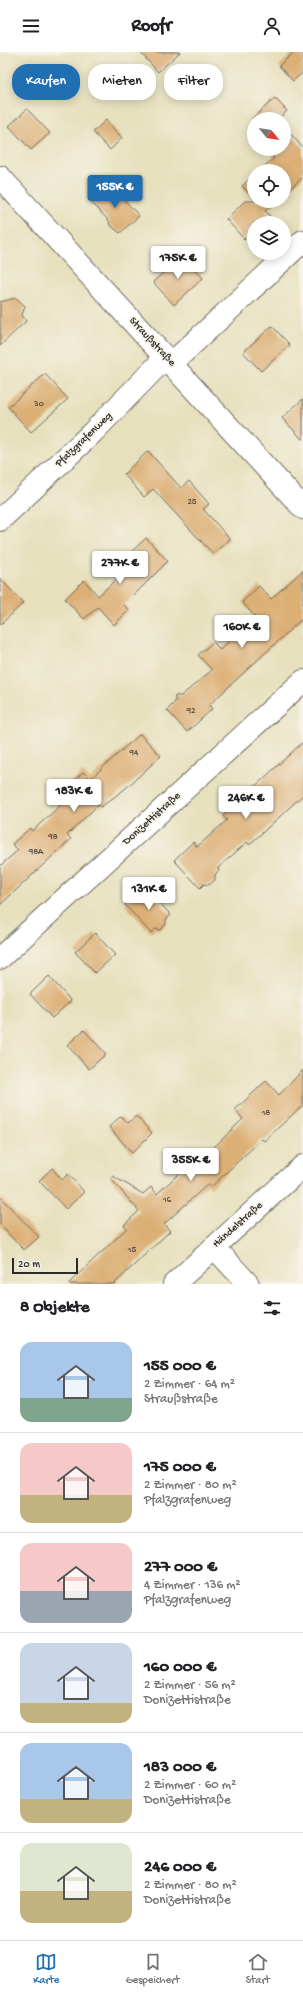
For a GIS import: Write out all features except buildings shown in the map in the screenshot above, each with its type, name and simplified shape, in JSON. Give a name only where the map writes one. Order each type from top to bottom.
[{"type":"street","name":"Straußstraße","points":[[0,177],[303,508]]},
{"type":"street","name":"Pfalzgrafenweg","points":[[0,520],[169,360],[303,241]]},
{"type":"street","name":"Donizettistraße","points":[[0,958],[303,681]]},
{"type":"street","name":"Händelstraße","points":[[174,1284],[303,1166]]},
{"type":"street","points":[[214,1247],[248,1284]]}]
